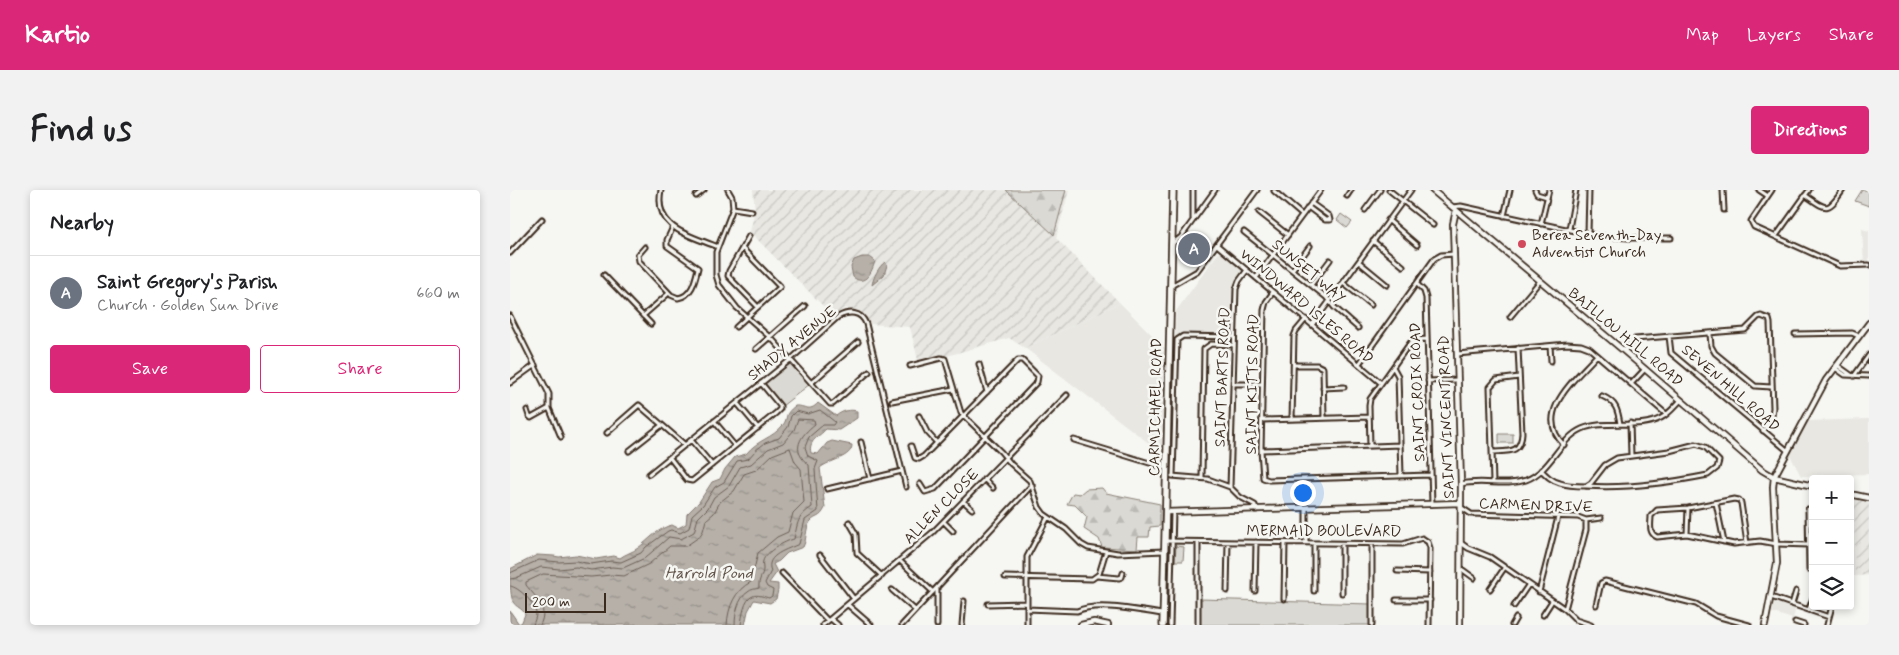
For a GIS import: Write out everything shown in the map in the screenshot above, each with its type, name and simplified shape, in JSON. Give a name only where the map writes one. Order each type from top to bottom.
[{"type":"main road","name":"CARMICHAEL ROAD","points":[[1163,625],[1164,551],[1168,541],[1170,476],[1167,468],[1172,345],[1173,190]]},
{"type":"main road","name":"BAILLOU HILL ROAD","points":[[1432,190],[1762,470],[1774,477],[1809,485]]},
{"type":"main road","name":"SAINT VINCENT ROAD","points":[[1454,208],[1461,484],[1460,625]]},
{"type":"main road","points":[[1764,625],[1777,563],[1774,477],[1821,387],[1869,323]]},
{"type":"main road","points":[[1854,495],[1869,498]]},
{"type":"main road","points":[[1169,512],[1432,504],[1461,506]]},
{"type":"main road","points":[[1081,625],[1089,622],[1108,625]]},
{"type":"street","points":[[661,190],[660,208],[666,221],[673,227],[718,246]]},
{"type":"street","points":[[696,196],[704,190]]},
{"type":"street","points":[[728,190],[733,201],[733,208],[718,246],[715,266],[719,285],[732,302],[747,318],[770,337],[826,400],[832,404],[869,372]]},
{"type":"street","points":[[1193,190],[1193,221]]},
{"type":"street","points":[[1172,244],[1181,237],[1215,190]]},
{"type":"street","points":[[1171,286],[1197,271],[1257,190]]},
{"type":"street","points":[[1313,190],[1318,194]]},
{"type":"street","points":[[1256,278],[1321,190]]},
{"type":"street","points":[[1346,196],[1351,190]]},
{"type":"street","points":[[1365,210],[1380,190]]},
{"type":"street","points":[[1389,190],[1433,225]]},
{"type":"street","points":[[1312,325],[1410,190]]},
{"type":"street","points":[[1504,216],[1510,190]]},
{"type":"street","points":[[1535,190],[1537,194],[1547,197]]},
{"type":"street","points":[[1541,224],[1549,190]]},
{"type":"street","points":[[1569,229],[1576,190]]},
{"type":"street","points":[[1588,234],[1589,190]]},
{"type":"street","points":[[1723,190],[1724,210]]},
{"type":"street","points":[[1759,190],[1768,196]]},
{"type":"street","points":[[1772,190],[1751,221],[1754,227],[1840,266],[1869,265]]},
{"type":"street","points":[[1776,236],[1809,190]]},
{"type":"street","points":[[1806,195],[1822,206],[1828,207],[1833,205],[1843,190]]},
{"type":"street","points":[[1274,191],[1302,215]]},
{"type":"street","points":[[1308,207],[1325,220],[1330,220],[1329,216],[1311,203]]},
{"type":"street","points":[[1454,208],[1458,205],[1598,236],[1671,238]]},
{"type":"street","points":[[733,208],[752,212]]},
{"type":"street","points":[[1259,212],[1288,235]]},
{"type":"street","points":[[510,253],[542,220]]},
{"type":"street","points":[[1388,220],[1417,245]]},
{"type":"street","points":[[645,247],[638,255],[638,260],[669,293],[678,298],[688,294],[693,286],[698,269],[667,246],[666,242],[673,227]]},
{"type":"street","name":"SUNSET WAY","points":[[1244,232],[1311,285],[1358,328]]},
{"type":"street","points":[[749,236],[728,276],[759,307]]},
{"type":"street","points":[[1373,241],[1403,266]]},
{"type":"street","name":"WINDWARD ISLES ROAD","points":[[1217,245],[1381,383]]},
{"type":"street","points":[[1292,270],[1310,246]]},
{"type":"street","points":[[736,327],[779,290],[779,286],[742,248]]},
{"type":"street","points":[[1359,364],[1437,256],[1454,254]]},
{"type":"street","points":[[1311,285],[1330,260]]},
{"type":"street","points":[[1358,262],[1387,285]]},
{"type":"street","name":"SAINT BARTS ROAD","points":[[1230,487],[1236,286],[1247,270]]},
{"type":"street","points":[[604,275],[651,324]]},
{"type":"street","points":[[1510,317],[1540,280]]},
{"type":"street","points":[[1343,283],[1370,305]]},
{"type":"street","name":"SAINT CROIX ROAD","points":[[1416,284],[1423,289],[1425,295],[1432,504]]},
{"type":"street","name":"SAINT KITTS ROAD","points":[[1272,292],[1265,303],[1264,310],[1261,450],[1263,478],[1269,480],[1401,475]]},
{"type":"street","points":[[644,316],[669,293]]},
{"type":"street","points":[[756,349],[805,306]]},
{"type":"street","name":"SHADY AVENUE","points":[[649,474],[790,360],[838,317],[843,314],[852,313],[863,318],[866,324],[906,487]]},
{"type":"street","points":[[510,316],[549,394],[549,408],[561,438]]},
{"type":"street","points":[[1624,351],[1636,339],[1745,330],[1749,328],[1755,319],[1761,316],[1769,320],[1772,418],[1763,431]]},
{"type":"street","points":[[1292,419],[1294,335],[1306,319]]},
{"type":"street","points":[[1795,334],[1852,333],[1859,337]]},
{"type":"street","points":[[1710,334],[1714,353],[1755,386],[1772,387]]},
{"type":"street","points":[[1234,337],[1182,336],[1172,345],[1170,476],[1202,477],[1230,487],[1240,497],[1255,505],[1256,510]]},
{"type":"street","name":"SEVEN HILL ROAD","points":[[1669,336],[1671,352],[1788,451]]},
{"type":"street","points":[[1370,446],[1369,400],[1411,342],[1426,339]]},
{"type":"street","points":[[811,383],[858,342]]},
{"type":"street","points":[[1202,477],[1204,348],[1211,344],[1234,345]]},
{"type":"street","points":[[1457,354],[1518,348],[1581,345],[1589,348],[1666,414]]},
{"type":"street","points":[[1550,346],[1551,361]]},
{"type":"street","points":[[1492,452],[1513,450],[1519,446],[1521,441],[1518,348]]},
{"type":"street","points":[[1564,445],[1553,427],[1552,415],[1561,397],[1597,355]]},
{"type":"street","points":[[1852,376],[1869,355]]},
{"type":"street","points":[[910,366],[944,359],[948,367],[959,409],[964,416],[1005,458],[1028,478],[1039,507],[1048,517],[1074,536],[1083,546],[1118,553],[1164,551]]},
{"type":"street","points":[[911,446],[914,457],[919,459],[1018,360],[1022,360],[1038,377],[1037,382],[933,490],[925,492],[920,484]]},
{"type":"street","points":[[979,364],[986,392]]},
{"type":"street","points":[[510,383],[535,365]]},
{"type":"street","points":[[1294,365],[1321,366],[1323,370],[1324,418]]},
{"type":"street","points":[[1836,366],[1852,376],[1869,376]]},
{"type":"street","points":[[1393,367],[1398,376],[1401,475],[1430,474]]},
{"type":"street","points":[[1631,384],[1644,369]]},
{"type":"street","points":[[1492,483],[1491,385],[1496,380],[1520,377]]},
{"type":"street","points":[[1428,381],[1457,380]]},
{"type":"street","points":[[670,458],[689,481],[692,481],[758,428],[776,413],[780,407],[761,383]]},
{"type":"street","points":[[1233,384],[1263,384]]},
{"type":"street","points":[[1323,388],[1344,387]]},
{"type":"street","points":[[892,401],[953,389]]},
{"type":"street","name":"ALLEN CLOSE","points":[[823,625],[944,522],[1067,395]]},
{"type":"street","points":[[1602,396],[1615,405],[1619,413],[1620,424]]},
{"type":"street","points":[[1461,484],[1520,482],[1541,470],[1574,434],[1584,428],[1651,422],[1666,414],[1681,400]]},
{"type":"street","points":[[737,403],[758,428]]},
{"type":"street","points":[[607,433],[639,405],[685,445]]},
{"type":"street","points":[[527,410],[531,418],[549,408]]},
{"type":"street","points":[[919,416],[928,434],[937,443]]},
{"type":"street","points":[[1262,420],[1369,417]]},
{"type":"street","points":[[714,421],[735,446]]},
{"type":"street","points":[[1630,423],[1631,455]]},
{"type":"street","points":[[629,451],[662,425]]},
{"type":"street","points":[[691,440],[712,465]]},
{"type":"street","points":[[1074,440],[1167,468]]},
{"type":"street","points":[[861,442],[870,478]]},
{"type":"street","points":[[1541,470],[1558,483],[1586,486],[1601,487],[1632,486],[1706,475],[1716,470],[1719,462],[1714,454],[1698,444],[1654,454],[1631,455],[1612,460],[1586,486]]},
{"type":"street","points":[[1261,450],[1400,445]]},
{"type":"street","points":[[827,489],[902,471]]},
{"type":"street","points":[[1598,474],[1598,482],[1601,487]]},
{"type":"street","points":[[984,479],[993,488]]},
{"type":"street","points":[[902,625],[1032,485]]},
{"type":"street","points":[[1747,543],[1739,500],[1734,499],[1688,508],[1657,510],[1651,516],[1650,530],[1657,537],[1687,534],[1734,544],[1747,543],[1760,541],[1777,544],[1809,545]]},
{"type":"street","points":[[964,501],[972,509]]},
{"type":"street","points":[[1716,503],[1724,542]]},
{"type":"street","name":"CARMEN DRIVE","points":[[1461,506],[1471,514],[1578,517],[1586,520],[1601,518]]},
{"type":"street","points":[[1306,508],[1306,543]]},
{"type":"street","points":[[1687,534],[1688,508]]},
{"type":"street","points":[[1808,509],[1810,520]]},
{"type":"street","name":"CARMEN DRIVE","points":[[1461,521],[1471,514]]},
{"type":"street","points":[[1027,625],[1028,554],[1048,517]]},
{"type":"street","points":[[1539,592],[1558,517]]},
{"type":"street","points":[[1564,609],[1586,530],[1586,520]]},
{"type":"street","points":[[849,522],[856,534],[857,553],[882,576]]},
{"type":"street","points":[[944,522],[953,531]]},
{"type":"street","name":"MERMAID BOULEVARD","points":[[1168,541],[1403,544],[1418,538],[1425,539],[1430,545],[1429,625]]},
{"type":"street","points":[[1168,541],[1170,625]]},
{"type":"street","points":[[1198,542],[1198,625]]},
{"type":"street","points":[[1227,591],[1228,542]]},
{"type":"street","points":[[1256,542],[1256,591]]},
{"type":"street","points":[[1284,599],[1285,543]]},
{"type":"street","points":[[1461,543],[1471,550],[1486,554],[1564,609],[1576,620],[1591,625]]},
{"type":"street","points":[[1314,544],[1314,591]]},
{"type":"street","points":[[1342,544],[1342,592]]},
{"type":"street","points":[[1372,544],[1372,625]]},
{"type":"street","points":[[1461,556],[1471,550]]},
{"type":"street","points":[[1004,577],[1092,579],[1097,576],[1103,565],[1106,551]]},
{"type":"street","points":[[820,555],[854,600]]},
{"type":"street","points":[[900,561],[933,592]]},
{"type":"street","points":[[1490,589],[1505,567]]},
{"type":"street","points":[[1461,570],[1464,570],[1474,578]]},
{"type":"street","points":[[1396,571],[1430,572]]},
{"type":"street","points":[[1097,576],[1119,578],[1122,577],[1123,572]]},
{"type":"street","points":[[782,573],[829,620],[838,625]]},
{"type":"street","points":[[1596,605],[1601,583],[1605,581],[1696,604],[1716,616],[1749,625]]},
{"type":"street","points":[[1514,606],[1529,584]]},
{"type":"street","points":[[937,588],[937,625]]},
{"type":"street","points":[[892,590],[915,610]]},
{"type":"street","points":[[1792,604],[1796,591]]},
{"type":"street","points":[[1771,597],[1829,617]]},
{"type":"street","points":[[1396,600],[1430,600]]},
{"type":"street","points":[[962,625],[964,601]]},
{"type":"street","points":[[1543,615],[1552,601]]},
{"type":"street","points":[[988,604],[1027,604]]},
{"type":"street","points":[[848,605],[871,625]]},
{"type":"street","points":[[1027,609],[1077,611],[1083,608],[1108,608],[1163,614]]},
{"type":"street","points":[[1826,625],[1831,610]]},
{"type":"street","points":[[1512,625],[1516,618]]},
{"type":"street","points":[[1795,622],[1804,625]]},
{"type":"shaded area","points":[[753,190],[1069,190],[1056,238],[1120,303],[1025,348],[1009,338],[919,364],[910,327],[871,324],[862,313],[845,308],[834,317],[750,232],[755,210]]},
{"type":"shaded area","points":[[1862,229],[1869,231],[1869,263],[1864,263]]},
{"type":"shaded area","points":[[1220,251],[1242,271],[1233,286],[1232,342],[1175,340],[1176,311]]},
{"type":"shaded area","points":[[1120,303],[1166,349],[1163,454],[1025,348]]},
{"type":"shaded area","points":[[1869,419],[1869,474],[1801,476],[1790,455],[1808,421]]},
{"type":"shaded area","points":[[1854,496],[1855,576],[1854,576]]},
{"type":"shaded area","points":[[1854,496],[1869,500],[1869,575],[1855,576]]},
{"type":"shaded area","points":[[1775,600],[1796,607],[1793,619],[1770,612]]},
{"type":"green space","points":[[1006,190],[1066,190],[1054,235]]},
{"type":"green space","points":[[1862,190],[1869,190],[1869,206],[1855,201]]},
{"type":"green space","points":[[1341,214],[1352,222],[1347,228],[1337,220]]},
{"type":"green space","points":[[790,362],[810,384],[782,406],[763,383]]},
{"type":"green space","points":[[1499,434],[1513,434],[1513,443],[1499,443]]},
{"type":"green space","points":[[1102,488],[1106,493],[1160,504],[1160,526],[1150,527],[1149,537],[1138,537],[1137,549],[1102,547],[1099,539],[1084,529],[1087,517],[1075,505],[1067,504],[1073,493],[1080,494],[1086,489]]},
{"type":"green space","points":[[1176,546],[1184,547],[1183,561],[1175,561]]},
{"type":"green space","points":[[1200,599],[1370,604],[1370,625],[1199,625]]},
{"type":"water","points":[[870,257],[875,261],[870,274],[864,279],[857,280],[853,277],[851,267],[854,260]]},
{"type":"water","points":[[885,262],[887,265],[884,275],[872,285],[877,272]]},
{"type":"water","name":"Harrold Pond","points":[[818,403],[836,416],[846,411],[857,411],[857,418],[839,430],[826,429],[811,445],[811,453],[818,454],[827,443],[832,441],[852,445],[851,449],[844,456],[820,468],[825,508],[821,514],[810,522],[803,547],[787,553],[773,564],[777,572],[769,583],[778,584],[776,599],[770,603],[754,600],[748,611],[745,625],[510,625],[510,611],[519,624],[522,622],[525,614],[513,602],[510,569],[537,555],[559,557],[576,555],[596,559],[614,556],[620,558],[636,549],[662,529],[672,525],[678,528],[686,524],[687,514],[699,502],[712,482],[720,479],[725,469],[735,457],[746,454],[755,445],[779,430],[789,412],[795,406],[812,408]]},
{"type":"place","name":"Berea Seventh-Day Adventist Church","points":[[1522,244]]},
{"type":"place","name":"Saint Gregory's Parish","points":[[1194,249]]}]
